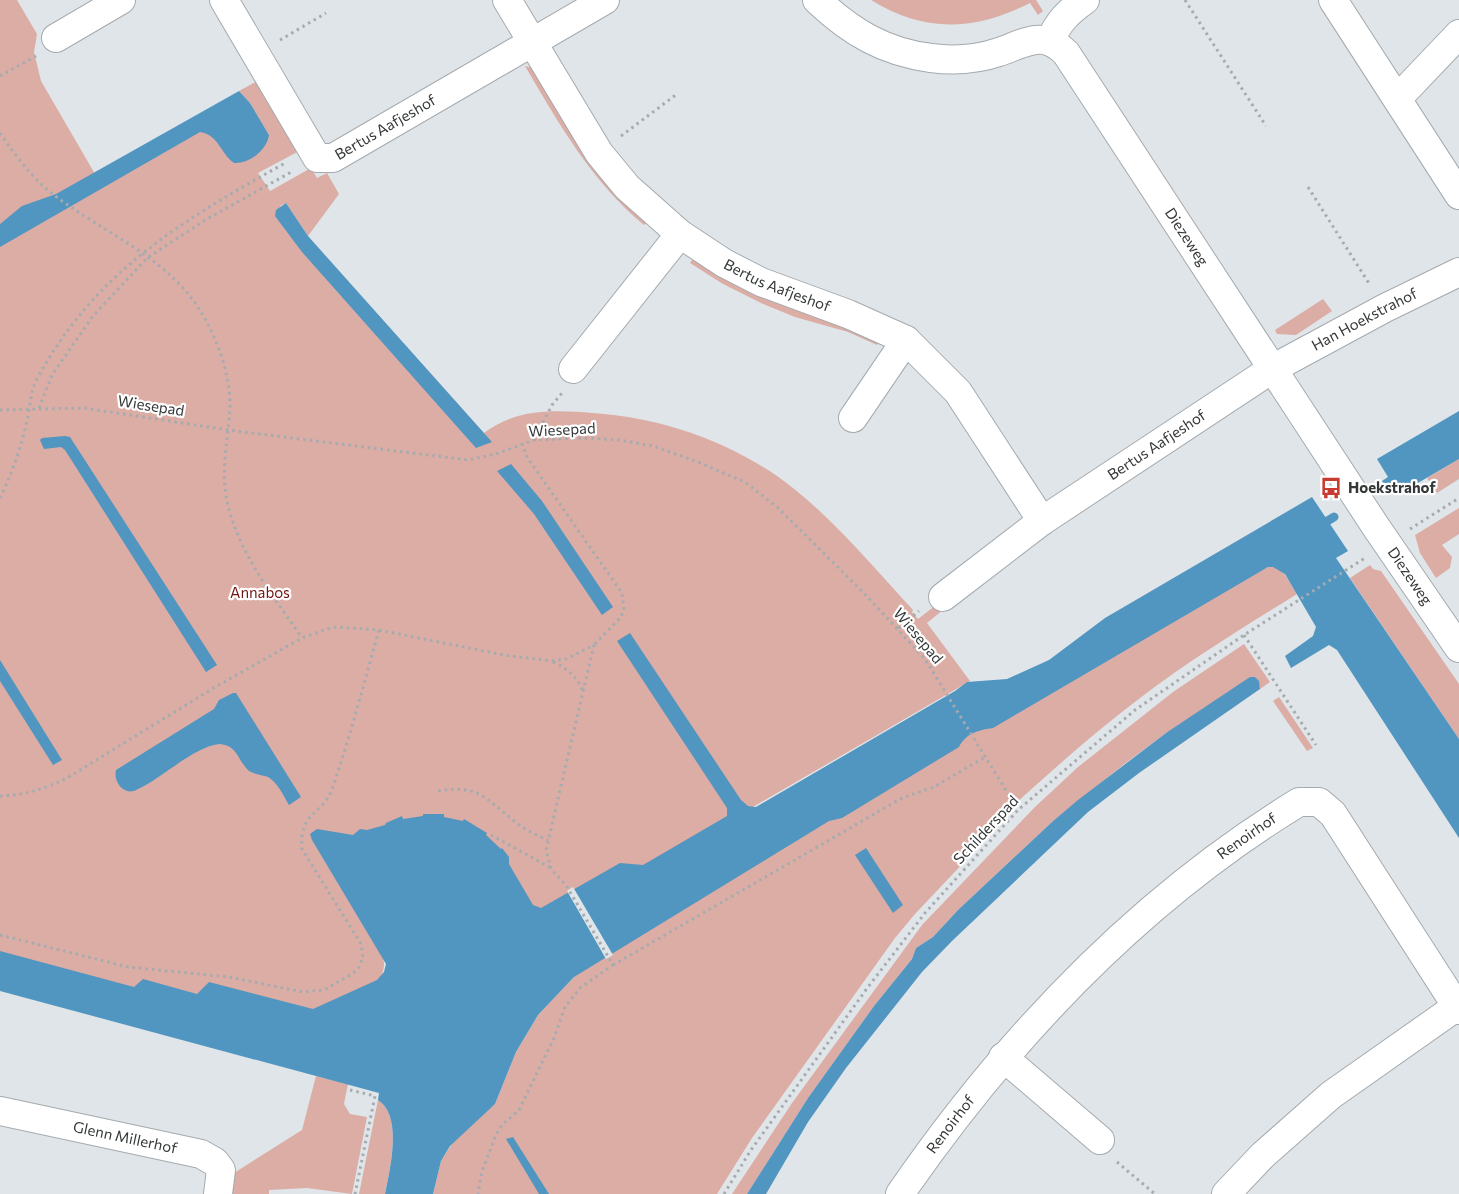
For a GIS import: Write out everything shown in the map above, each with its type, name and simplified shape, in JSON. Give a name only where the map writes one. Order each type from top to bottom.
[{"type":"street","points":[[56,38],[121,0]]},
{"type":"street","name":"Bertus Aafjeshof","points":[[224,0],[314,153],[333,158],[604,0]]},
{"type":"street","name":"Bertus Aafjeshof","points":[[507,0],[599,153],[627,187],[680,234],[724,263],[761,282],[848,314],[906,340],[958,392],[1042,522]]},
{"type":"street","points":[[817,0],[843,24],[872,41],[911,54],[932,58],[978,57],[1033,41],[1050,41],[1056,27],[1067,12],[1085,0]]},
{"type":"street","points":[[1333,0],[1459,195]]},
{"type":"street","points":[[1398,98],[1459,34]]},
{"type":"street","name":"Diezeweg","points":[[1050,41],[1066,53],[1272,369],[1459,648]]},
{"type":"street","points":[[573,369],[680,234]]},
{"type":"street","name":"Han Hoekstrahof","points":[[1272,369],[1385,308],[1459,272]]},
{"type":"street","points":[[853,418],[906,340]]},
{"type":"street","name":"Bertus Aafjeshof","points":[[943,597],[1042,522],[1272,369]]},
{"type":"street","name":"Renoirhof","points":[[900,1194],[937,1140],[1003,1057],[1100,953],[1166,896],[1299,802],[1319,802],[1332,814],[1458,1007],[1331,1094],[1263,1155],[1226,1194]]},
{"type":"street","points":[[1003,1057],[1100,1140]]},
{"type":"street","name":"Glenn Millerhof","points":[[0,1111],[201,1154],[214,1162],[220,1170],[218,1194]]},
{"type":"path","points":[[1185,0],[1266,126]]},
{"type":"path","points":[[256,55],[326,13]]},
{"type":"path","points":[[0,76],[43,52],[56,38]]},
{"type":"path","points":[[599,153],[677,94]]},
{"type":"path","points":[[0,133],[18,159],[49,192],[160,265],[195,301],[206,320],[220,352],[226,376],[230,404],[225,465],[226,494],[236,531],[247,554],[302,638]]},
{"type":"path","points":[[0,498],[12,474],[30,408],[31,393],[36,380],[57,348],[103,289],[140,253],[215,202],[314,153]]},
{"type":"path","points":[[39,408],[52,375],[93,316],[147,258],[314,153]]},
{"type":"path","points":[[1308,187],[1385,308]]},
{"type":"path","points":[[534,440],[552,405],[571,381],[573,369]]},
{"type":"path","name":"Wiesepad","points":[[0,410],[84,408],[228,430],[468,460],[496,454],[534,440],[582,438],[620,440],[653,446],[698,462],[745,482],[777,508],[869,598],[925,659],[1018,810]]},
{"type":"path","points":[[0,796],[26,794],[47,788],[67,778],[217,686],[302,638],[337,627],[379,630],[504,655],[551,661],[566,659],[580,654],[594,645],[620,618],[624,610],[622,593],[527,457],[522,443]]},
{"type":"path","name":"Schilderspad","points":[[724,1194],[751,1150],[868,987],[925,913],[1018,810],[1135,710],[1244,635],[1350,567]]},
{"type":"path","points":[[0,935],[128,967],[229,977],[303,992],[324,990],[352,974],[358,969],[363,958],[361,944],[302,849],[302,839],[306,821],[331,792],[379,630]]},
{"type":"path","points":[[1244,635],[1316,745]]},
{"type":"path","points":[[551,869],[546,850],[594,645]]},
{"type":"path","points":[[551,661],[570,672],[578,680],[583,692]]},
{"type":"path","points":[[478,1194],[482,1171],[496,1135],[502,1125],[519,1110],[554,1038],[565,1007],[580,988],[613,965],[902,798],[934,788],[985,757]]},
{"type":"path","points":[[438,791],[454,788],[471,789],[483,794],[526,830],[548,840]]},
{"type":"path","points":[[491,835],[551,869],[566,885],[613,965]]},
{"type":"path","points":[[350,1090],[375,1096],[355,1194]]},
{"type":"path","points":[[1100,1140],[1110,1157],[1155,1194]]},
{"type":"green space","name":"Annabos","points":[[0,0],[17,0],[37,34],[34,52],[41,81],[95,174],[218,113],[269,135],[250,103],[239,91],[259,80],[301,150],[258,173],[270,191],[311,168],[317,178],[327,173],[339,194],[308,236],[286,203],[280,206],[491,441],[484,433],[510,419],[536,412],[564,411],[646,420],[698,436],[748,458],[793,488],[825,516],[913,610],[912,612],[918,619],[936,605],[944,609],[927,623],[970,681],[641,872],[541,908],[364,926],[383,956],[383,969],[376,989],[313,1010],[202,990],[197,994],[156,999],[0,959]]},
{"type":"green space","points":[[871,0],[1036,0],[1043,11],[1038,15],[1030,3],[989,19],[969,23],[930,23],[891,11]]},
{"type":"green space","points":[[525,66],[537,69],[649,220],[644,225],[625,208],[592,171],[564,130]]},
{"type":"green space","points":[[695,256],[880,338],[877,345],[848,332],[795,317],[761,303],[723,284],[690,263]]},
{"type":"green space","points":[[1323,299],[1332,311],[1296,335],[1277,334],[1275,330]]},
{"type":"green space","points":[[1459,459],[1459,479],[1437,493],[1427,478]]},
{"type":"green space","points":[[1459,508],[1459,534],[1442,545],[1452,557],[1450,568],[1436,578],[1420,553],[1415,535]]},
{"type":"green space","points":[[1277,562],[1297,594],[1181,668],[1091,737],[1005,813],[1002,822],[915,914],[895,938],[752,1138],[717,1194],[433,1194],[441,1161],[455,1139],[495,1104],[516,1052],[538,1015],[574,977],[640,921],[920,759]]},
{"type":"green space","points":[[1370,565],[1373,569],[1381,571],[1459,684],[1459,739],[1350,578]]},
{"type":"green space","points":[[1244,644],[1270,682],[1260,689],[1260,685],[1166,733],[1123,765],[1052,822],[958,910],[933,937],[916,948],[912,959],[874,1006],[808,1098],[747,1194],[732,1194],[792,1103],[922,925],[1035,807],[1078,767],[1173,692]]},
{"type":"green space","points":[[1279,697],[1313,748],[1307,751],[1273,701]]},
{"type":"green space","points":[[316,1076],[348,1084],[344,1104],[350,1114],[367,1117],[352,1194],[307,1188],[269,1190],[269,1194],[229,1194],[234,1173],[302,1130]]},
{"type":"green space","points":[[378,1100],[386,1108],[393,1130],[392,1157],[385,1194],[359,1194]]},
{"type":"water","points":[[239,91],[250,103],[269,135],[265,146],[251,159],[234,163],[215,140],[200,132],[0,247],[0,224],[22,206],[56,194]]},
{"type":"water","points":[[286,203],[308,236],[492,442],[476,448],[302,252],[275,216],[276,210]]},
{"type":"water","points":[[1459,411],[1459,459],[1399,494],[1393,485],[1387,488],[1382,481],[1388,477],[1377,459]]},
{"type":"water","points":[[70,437],[217,665],[206,672],[65,450],[61,447],[44,449],[40,440],[42,438]]},
{"type":"water","points":[[511,464],[542,501],[613,607],[602,615],[534,514],[497,471]]},
{"type":"water","points":[[1312,497],[1348,551],[1336,558],[1459,739],[1459,838],[1337,650],[1329,645],[1291,668],[1285,656],[1313,636],[1316,627],[1285,574],[1273,567],[1268,567],[993,728],[969,735],[959,747],[842,818],[829,821],[574,977],[538,1015],[516,1052],[495,1104],[450,1146],[441,1161],[433,1194],[385,1194],[392,1157],[393,1130],[386,1108],[378,1100],[379,1093],[0,991],[0,951],[134,987],[143,979],[197,994],[209,982],[313,1009],[377,980],[384,972],[386,964],[312,840],[310,834],[317,829],[353,835],[360,829],[367,830],[385,825],[402,816],[403,819],[423,816],[423,814],[444,814],[444,817],[463,821],[464,819],[487,833],[486,835],[502,848],[509,857],[509,864],[533,905],[541,908],[620,863],[643,865],[727,816],[727,808],[617,641],[630,633],[741,800],[748,806],[756,807],[955,691],[967,682],[1007,679],[1049,660],[1105,618]]},
{"type":"water","points":[[0,660],[62,760],[53,765],[0,681]]},
{"type":"water","points":[[1250,677],[1255,677],[1259,681],[1260,689],[1139,773],[1088,812],[952,941],[922,972],[846,1068],[808,1122],[766,1194],[747,1194],[808,1098],[874,1006],[912,959],[916,948],[933,937],[958,910],[1078,800],[1166,733]]},
{"type":"water","points":[[236,693],[301,797],[289,805],[275,782],[268,777],[249,771],[234,750],[219,744],[187,757],[156,779],[136,790],[127,791],[120,787],[116,779],[116,770],[214,709],[219,700]]},
{"type":"water","points":[[866,848],[903,905],[893,913],[855,855]]},
{"type":"water","points":[[513,1137],[549,1194],[539,1194],[506,1139]]},
{"type":"pier","points":[[573,887],[613,955],[606,959],[567,891]]},
{"type":"waterway","points":[[1319,526],[1334,517]]},
{"type":"place","name":"Hoekstrahof","points":[[1331,488]]}]
